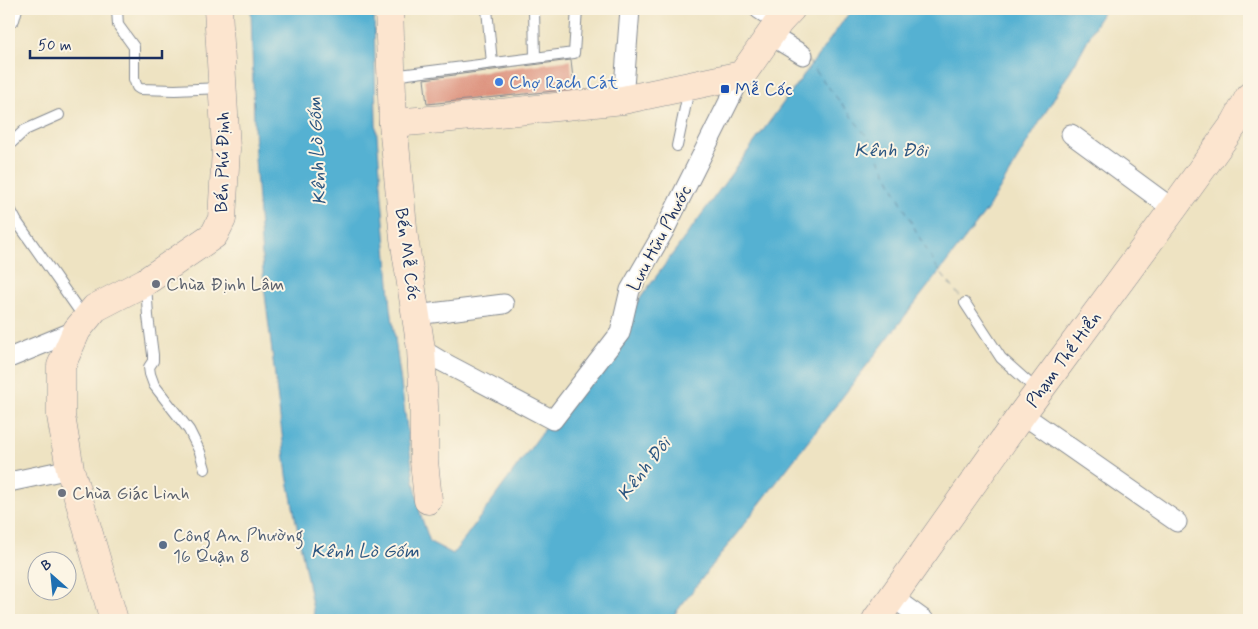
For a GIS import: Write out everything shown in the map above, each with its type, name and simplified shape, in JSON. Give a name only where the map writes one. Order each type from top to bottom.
[{"type":"street","name":"Bến Phú Định","points":[[114,620],[70,469],[62,416],[62,366],[81,325],[95,308],[146,282],[214,235],[222,219],[226,149],[218,9]]},
{"type":"street","name":"Bến Mễ Cốc","points":[[389,9],[393,123],[404,238],[421,349],[424,461],[428,500]]},
{"type":"street","points":[[623,100],[630,9]]},
{"type":"street","points":[[774,19],[803,55]]},
{"type":"street","name":"Lưu Hữu Phước","points":[[421,349],[552,420],[620,333],[630,290],[664,231],[742,75],[774,19]]},
{"type":"street","points":[[393,123],[623,100],[742,75]]},
{"type":"street","name":"Phạm Thế Hiển","points":[[876,620],[1022,414],[1235,123],[1249,100]]},
{"type":"street","points":[[1071,134],[1173,209]]},
{"type":"street","points":[[416,316],[504,304]]},
{"type":"street","points":[[9,358],[81,325]]},
{"type":"street","points":[[1022,414],[1177,522]]},
{"type":"street","points":[[9,482],[70,469]]},
{"type":"street","points":[[892,597],[924,620]]},
{"type":"lane","points":[[9,22],[14,20],[18,9]]},
{"type":"lane","points":[[117,9],[118,25],[134,47],[134,79],[140,89],[223,88]]},
{"type":"lane","points":[[487,9],[492,64]]},
{"type":"lane","points":[[534,9],[535,58]]},
{"type":"lane","points":[[391,76],[574,53],[577,9]]},
{"type":"lane","points":[[677,146],[689,86]]},
{"type":"lane","points":[[9,145],[25,130],[59,115]]},
{"type":"lane","points":[[9,207],[81,325]]},
{"type":"lane","points":[[146,282],[153,355],[153,361],[149,367],[150,374],[154,385],[189,430],[200,452],[205,469]]},
{"type":"lane","points":[[965,303],[1001,358],[1038,392]]},
{"type":"water","name":"Kênh Đôi","points":[[251,9],[374,9],[376,123],[391,308],[414,481],[421,516],[430,542],[453,554],[852,9],[1104,9],[1078,58],[987,210],[670,620],[315,620],[287,475],[264,286],[255,158]]},
{"type":"building","name":"Chợ Rạch Cát","points":[[571,60],[574,89],[427,104],[424,79]]},
{"type":"ferry route","points":[[808,61],[869,139],[918,235],[939,271],[963,300]]},
{"type":"place","name":"Chợ Rạch Cát","points":[[499,82]]},
{"type":"place","name":"Mễ Cốc","points":[[725,89]]},
{"type":"place","name":"Chùa Định Lâm","points":[[156,284]]},
{"type":"place","name":"Chùa Giác Linh","points":[[62,493]]},
{"type":"place","name":"Công An Phường 16 Quận 8","points":[[163,545]]},
{"type":"water label","name":"Kênh Lò Gốm","points":[[316,151]]},
{"type":"water label","name":"Kênh Lò Gốm","points":[[365,550]]}]
